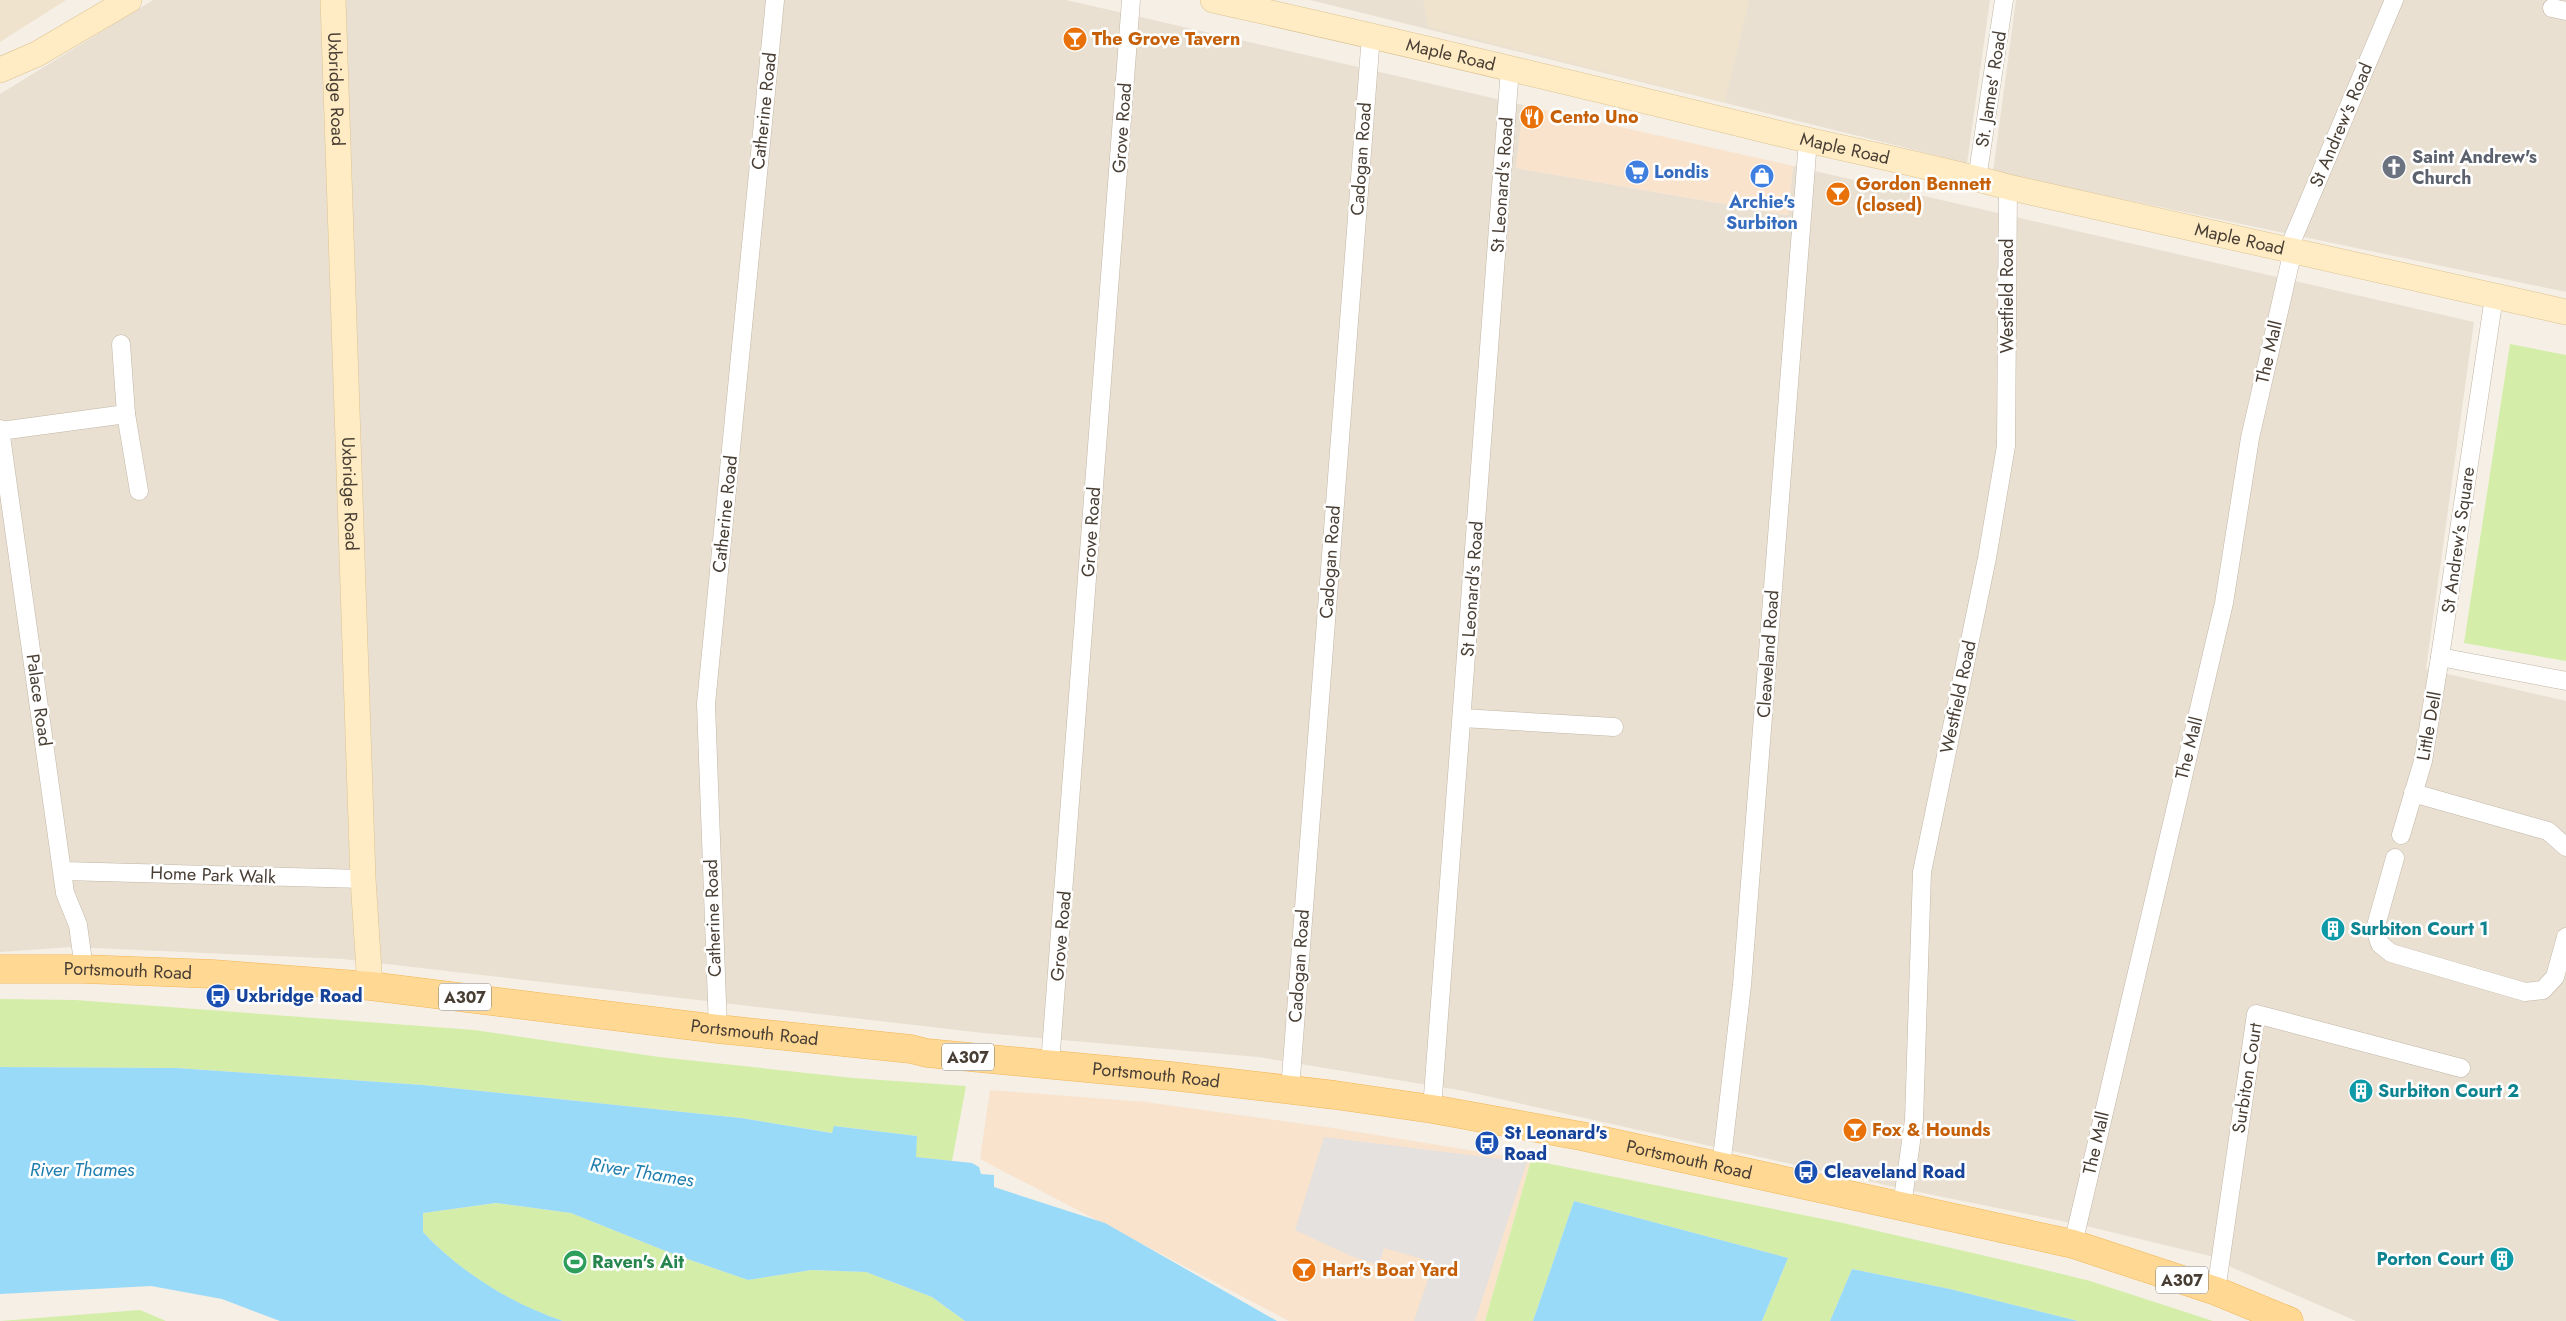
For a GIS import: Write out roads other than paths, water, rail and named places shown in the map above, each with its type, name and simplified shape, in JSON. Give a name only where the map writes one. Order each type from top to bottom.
[{"type":"main road","name":"Portsmouth Road","points":[[0,969],[84,969],[213,974],[370,986],[718,1029],[912,1049],[927,1053],[1050,1064],[1290,1090],[1432,1109],[1581,1136],[2073,1244],[2216,1291],[2289,1321]]},
{"type":"street","points":[[0,70],[37,54],[129,0]]},
{"type":"street","name":"Uxbridge Road","points":[[333,0],[363,879],[370,986]]},
{"type":"street","name":"Catherine Road","points":[[718,1029],[706,704],[775,0]]},
{"type":"street","name":"Grove Road","points":[[1050,1064],[1131,0]]},
{"type":"street","name":"Maple Road","points":[[1213,0],[1371,35],[1977,179],[2008,188],[2566,312]]},
{"type":"street","name":"St. James' Road","points":[[1977,179],[2004,0]]},
{"type":"street","name":"St Andrew's Road","points":[[2288,250],[2394,0]]},
{"type":"street","name":"Cadogan Road","points":[[1290,1090],[1371,35]]},
{"type":"street","name":"St Leonard's Road","points":[[1432,1109],[1510,68]]},
{"type":"street","name":"Cleaveland Road","points":[[1721,1167],[1742,985],[1808,140]]},
{"type":"street","name":"Westfield Road","points":[[1902,1206],[1914,1120],[1922,872],[1987,558],[2006,446],[2008,188]]},
{"type":"street","name":"The Mall","points":[[2073,1244],[2224,603],[2250,438],[2290,263],[2288,250]]},
{"type":"street","name":"St Andrew's Square","points":[[2440,657],[2494,297]]},
{"type":"street","points":[[121,344],[126,414],[139,491]]},
{"type":"street","points":[[0,430],[126,414]]},
{"type":"street","name":"Palace Road","points":[[0,430],[65,893],[78,925],[84,969]]},
{"type":"street","points":[[2440,657],[2566,681]]},
{"type":"street","name":"Little Dell","points":[[2401,835],[2423,762],[2440,657]]},
{"type":"street","points":[[1462,718],[1614,727]]},
{"type":"street","points":[[2413,793],[2548,831],[2566,847]]},
{"type":"street","points":[[2394,858],[2374,929],[2380,944],[2390,953],[2525,992],[2543,990],[2555,977],[2566,937]]},
{"type":"street","name":"Home Park Walk","points":[[63,871],[363,879]]},
{"type":"street","name":"Surbiton Court","points":[[2216,1291],[2256,1014],[2461,1068]]},
{"type":"water","name":"River Thames","points":[[0,1067],[177,1068],[423,1085],[741,1118],[832,1133],[834,1126],[917,1136],[916,1157],[972,1163],[979,1167],[981,1174],[994,1175],[994,1187],[1105,1223],[1277,1321],[965,1321],[932,1297],[866,1272],[812,1270],[748,1280],[673,1254],[571,1213],[496,1203],[423,1213],[423,1232],[453,1260],[488,1285],[525,1306],[563,1321],[280,1321],[222,1299],[151,1286],[0,1294]]},
{"type":"water","points":[[1574,1201],[1788,1258],[1762,1321],[1533,1321]]},
{"type":"water","points":[[1852,1269],[1950,1289],[2078,1321],[1830,1321]]},
{"type":"place","name":"The Grove Tavern","points":[[1075,39]]},
{"type":"place","name":"Cento Uno","points":[[1532,117]]},
{"type":"place","name":"Saint Andrew's Church","points":[[2394,167]]},
{"type":"place","name":"Londis","points":[[1637,172]]},
{"type":"place","name":"Archie's Surbiton","points":[[1762,176]]},
{"type":"place","name":"Gordon Bennett (closed)","points":[[1838,194]]},
{"type":"place","name":"Surbiton Court 1","points":[[2333,929]]},
{"type":"place","name":"Uxbridge Road","points":[[218,996]]},
{"type":"place","name":"Surbiton Court 2","points":[[2361,1091]]},
{"type":"place","name":"Fox & Hounds","points":[[1855,1130]]},
{"type":"place","name":"St Leonard's Road","points":[[1487,1143]]},
{"type":"place","name":"Cleaveland Road","points":[[1806,1172]]},
{"type":"place","name":"Porton Court","points":[[2502,1259]]},
{"type":"place","name":"Raven's Ait","points":[[575,1262]]},
{"type":"place","name":"Hart's Boat Yard","points":[[1304,1270]]}]
